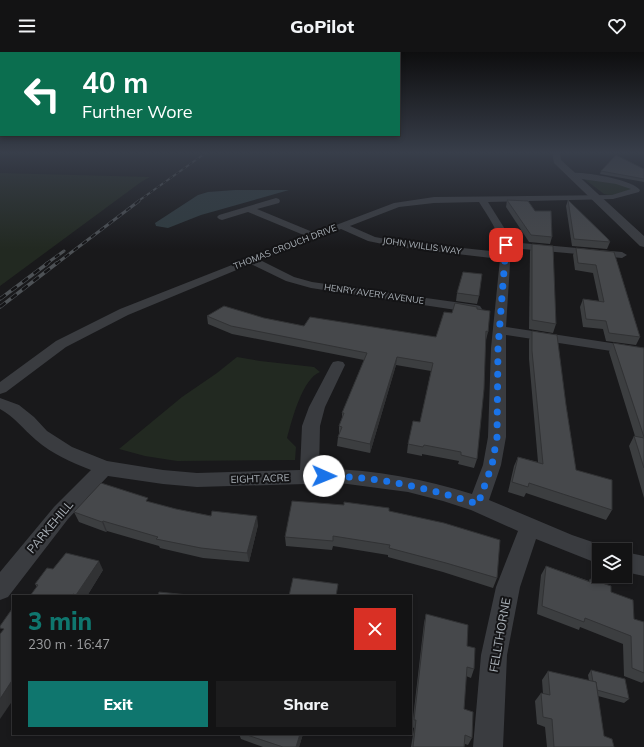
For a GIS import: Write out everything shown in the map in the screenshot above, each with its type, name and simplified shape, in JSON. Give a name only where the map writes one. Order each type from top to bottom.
[{"type":"street","points":[[581,184],[644,243]]},
{"type":"street","name":"THOMAS CROUCH DRIVE","points":[[0,389],[60,344],[124,312],[251,260],[397,205],[434,200],[613,197],[636,190],[633,186],[628,184]]},
{"type":"street","points":[[478,504],[492,465],[497,437],[500,330],[506,251],[503,234],[482,199]]},
{"type":"street","points":[[222,217],[276,201]]},
{"type":"street","points":[[249,209],[314,236]]},
{"type":"street","name":"JOHN WILLIS WAY","points":[[342,226],[372,239],[397,244],[506,251],[619,251],[626,266]]},
{"type":"street","name":"HENRY AVERY AVENUE","points":[[251,260],[290,279],[311,285],[501,313]]},
{"type":"street","points":[[500,330],[644,352]]},
{"type":"street","points":[[309,477],[311,426],[317,407],[338,365]]},
{"type":"street","name":"EIGHT ACRE","points":[[0,403],[13,409],[28,421],[41,435],[66,452],[104,468],[163,477],[197,480],[340,476],[408,485],[443,493],[478,504],[530,527],[592,551]]},
{"type":"street","name":"PARKEHILL","points":[[0,589],[60,513],[104,468]]},
{"type":"street","name":"FELLTHORNE","points":[[488,747],[494,655],[508,587],[530,527]]},
{"type":"street","points":[[632,563],[644,566]]},
{"type":"shaded area","points":[[0,184],[138,184],[0,286]]},
{"type":"shaded area","points":[[591,184],[620,184],[629,186],[632,190],[615,195],[604,194]]},
{"type":"shaded area","points":[[235,190],[289,190],[201,215],[168,228],[156,226],[155,223],[198,195],[208,192]]},
{"type":"shaded area","points":[[237,357],[314,367],[320,372],[314,376],[303,391],[289,430],[287,438],[296,447],[295,460],[177,461],[145,456],[119,449],[182,397]]},
{"type":"building","points":[[507,200],[528,201],[535,211],[551,211],[552,237],[531,235]]},
{"type":"building","points":[[568,200],[608,239],[610,242],[574,239]]},
{"type":"building","points":[[532,244],[553,246],[556,324],[532,320]]},
{"type":"building","points":[[576,248],[614,252],[640,337],[609,333],[606,321],[586,319],[583,299],[604,302],[596,265],[578,263]]},
{"type":"building","points":[[463,272],[482,274],[479,296],[457,293]]},
{"type":"building","points":[[455,303],[490,311],[488,332],[486,331],[484,389],[477,459],[461,455],[461,452],[424,445],[423,447],[408,444],[413,421],[420,422],[433,363],[397,357],[370,444],[338,437],[342,427],[339,426],[344,413],[342,413],[367,353],[231,326],[207,316],[224,306],[264,318],[304,326],[310,317],[436,337],[444,312],[452,313]]},
{"type":"building","points":[[532,331],[557,335],[576,470],[612,480],[612,510],[529,483],[528,487],[512,482],[518,457],[543,464],[532,351]]},
{"type":"building","points":[[613,343],[644,348],[644,437]]},
{"type":"building","points":[[634,436],[644,438],[644,468]]},
{"type":"building","points":[[101,483],[148,498],[146,501],[176,509],[211,516],[212,511],[257,516],[247,553],[201,548],[156,539],[158,537],[103,521],[102,522],[74,512]]},
{"type":"building","points":[[292,501],[344,505],[344,502],[389,508],[389,511],[444,523],[500,540],[497,578],[389,548],[390,545],[333,536],[333,541],[285,537]]},
{"type":"building","points":[[66,553],[99,561],[76,595],[31,595],[38,585],[35,584],[47,568],[53,569]]},
{"type":"building","points":[[546,566],[590,582],[590,579],[592,580],[592,583],[602,583],[611,586],[611,592],[633,600],[634,619],[644,622],[644,673],[632,668],[631,636],[585,618],[584,622],[542,606]]},
{"type":"building","points":[[293,578],[338,584],[336,595],[289,595]]},
{"type":"building","points":[[159,592],[188,595],[158,595]]},
{"type":"building","points":[[12,609],[12,681],[0,699],[0,634],[4,629],[0,628]]},
{"type":"building","points":[[426,614],[468,625],[467,646],[475,648],[474,669],[467,667],[464,709],[473,712],[472,738],[465,735],[464,747],[413,747],[416,720],[414,720]]},
{"type":"building","points":[[591,670],[625,679],[629,699],[597,690],[596,682],[593,682]]},
{"type":"building","points":[[548,671],[596,682],[604,736],[612,739],[614,747],[554,747],[552,719],[543,717],[541,693],[550,695]]},
{"type":"building","points":[[247,735],[300,735],[296,747],[283,747]]},
{"type":"railway","points":[[137,202],[162,184]]},
{"type":"railway","points":[[56,264],[139,201]]},
{"type":"railway","points":[[46,264],[64,251]]},
{"type":"railway","points":[[0,299],[48,263]]},
{"type":"railway","points":[[0,307],[57,263]]},
{"type":"route","points":[[324,476],[340,476],[408,485],[443,493],[478,504],[492,465],[497,437],[498,348],[506,245]]}]
